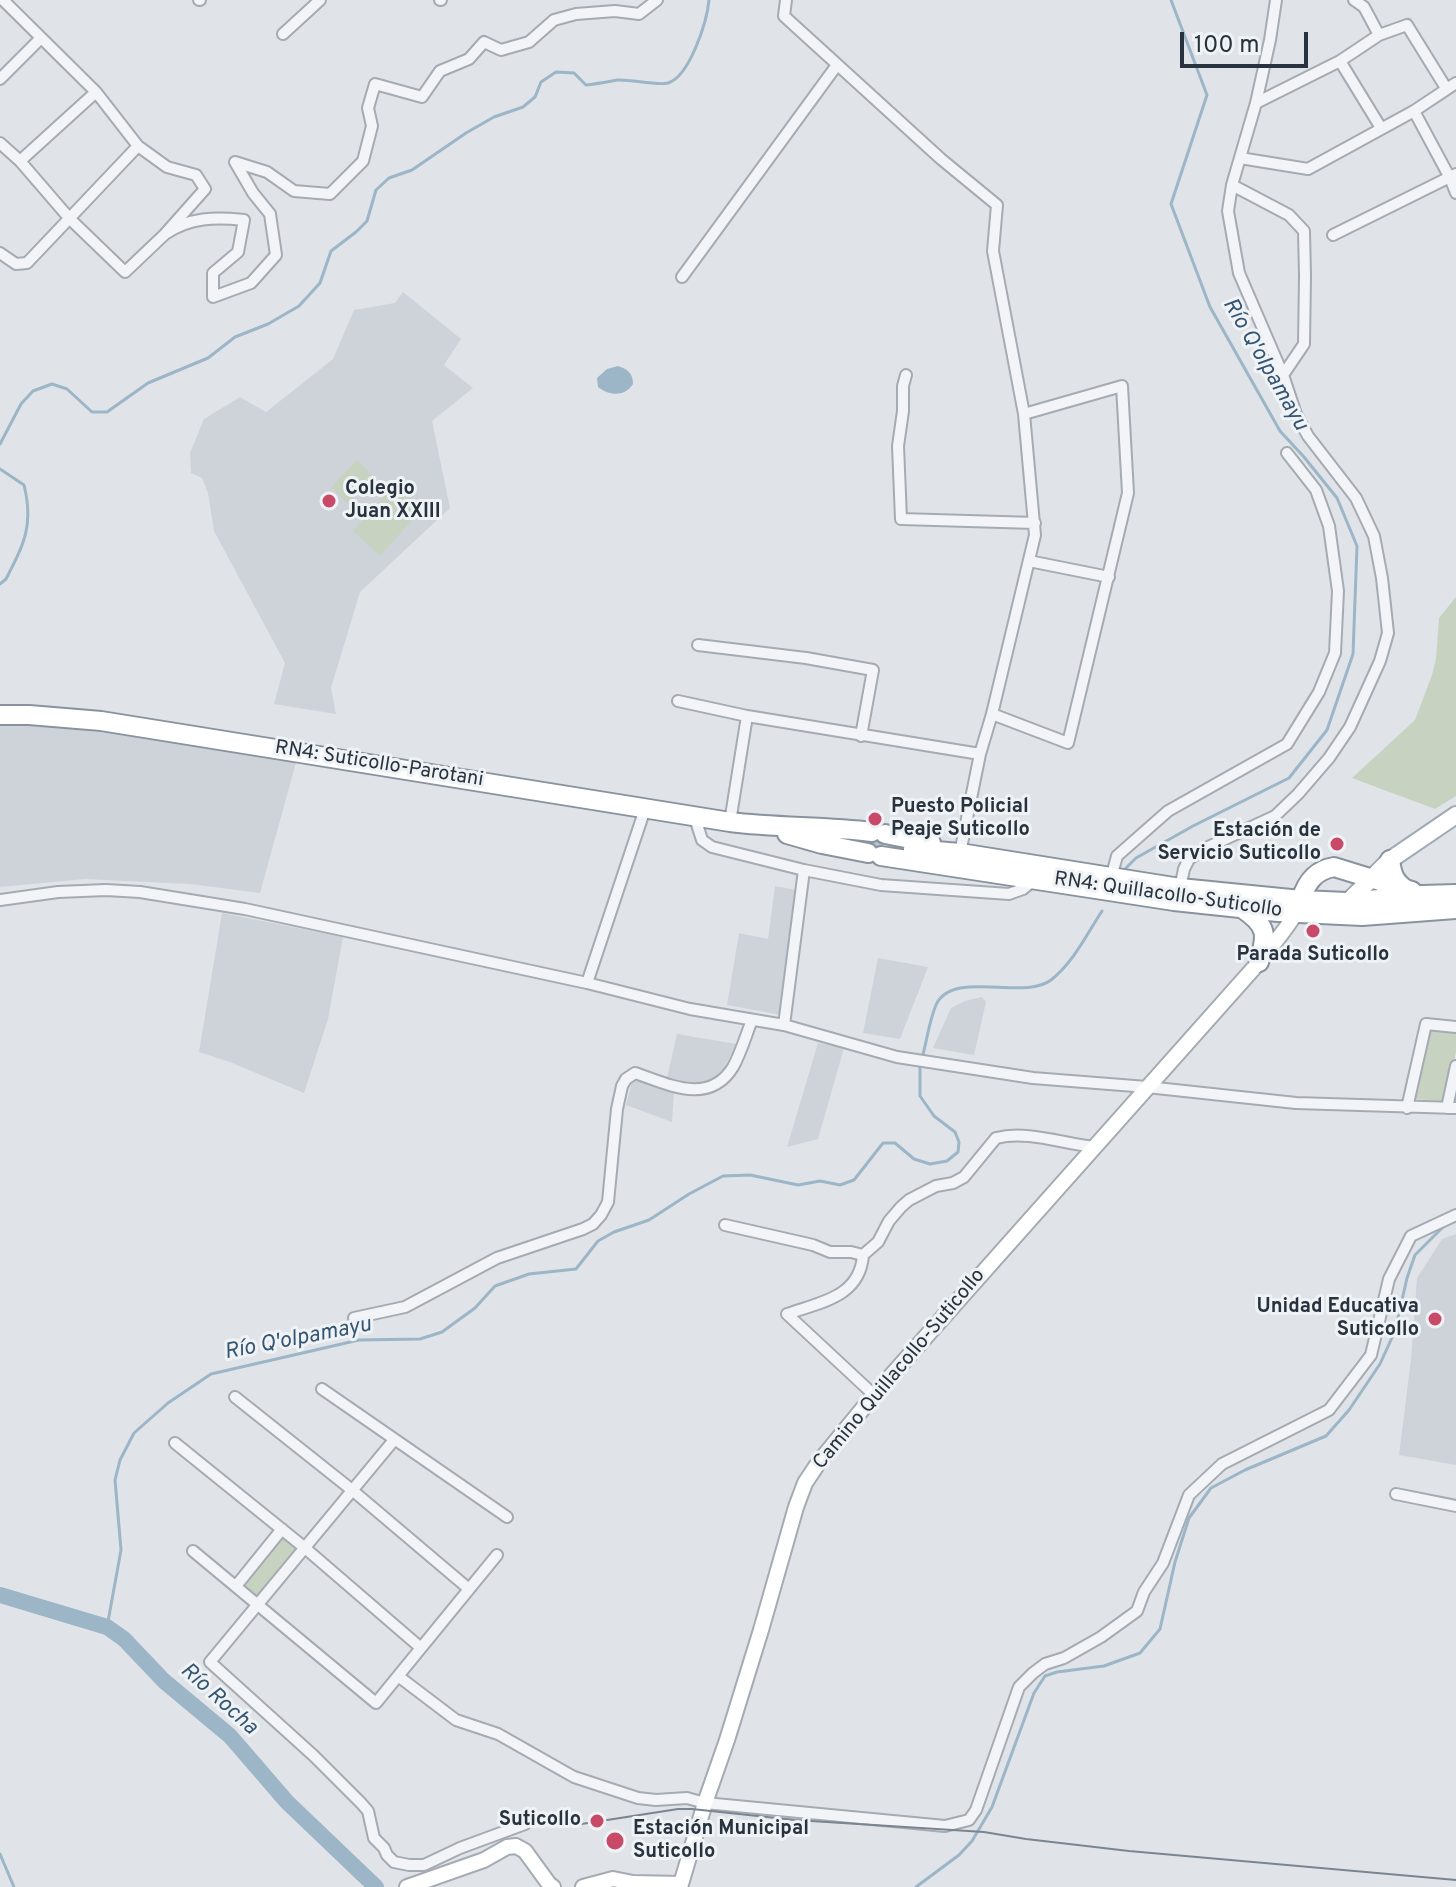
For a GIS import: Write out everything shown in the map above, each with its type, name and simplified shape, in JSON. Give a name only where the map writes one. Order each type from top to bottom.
[{"type":"highway","name":"RN4: Suticollo-Parotani","points":[[0,715],[101,721],[876,844]]},
{"type":"highway","name":"RN4: Suticollo-Parotani","points":[[757,825],[822,844],[876,844]]},
{"type":"highway","name":"RN4: Quillacollo-Suticollo","points":[[876,844],[960,853],[1180,888],[1238,901]]},
{"type":"highway","name":"RN4: Quillacollo-Suticollo","points":[[876,844],[1036,878],[1174,901],[1238,901],[1299,907],[1334,916],[1456,909]]},
{"type":"highway","points":[[1390,860],[1393,877],[1399,885],[1414,892]]},
{"type":"highway","points":[[1238,901],[1309,881],[1323,869],[1334,867],[1414,892]]},
{"type":"highway","points":[[1299,907],[1309,881]]},
{"type":"highway","name":"RN4: Quillacollo-Suticollo","points":[[1299,907],[1414,892],[1456,894]]},
{"type":"highway","points":[[1238,901],[1262,925],[1264,943],[1259,962]]},
{"type":"main road","points":[[1334,916],[1390,860],[1456,815]]},
{"type":"main road","points":[[1350,871],[1390,860]]},
{"type":"main road","name":"Camino Quillacollo-Suticollo","points":[[583,1887],[613,1879],[680,1885],[805,1483],[874,1395],[1259,962],[1299,907]]},
{"type":"main road","points":[[407,1887],[516,1846],[525,1851],[553,1887]]},
{"type":"street","points":[[0,143],[20,161],[70,219],[125,272],[165,234],[205,189],[196,175],[167,167],[138,146],[96,92],[3,0]]},
{"type":"street","points":[[283,34],[320,0]]},
{"type":"street","points":[[165,234],[177,226],[215,217],[244,220],[238,252],[213,273],[213,297],[251,283],[276,255],[270,214],[235,162],[267,172],[294,191],[330,194],[363,161],[372,126],[368,108],[375,84],[422,97],[440,71],[469,59],[484,42],[501,50],[529,42],[554,20],[576,14],[615,11],[639,14],[657,0]]},
{"type":"street","points":[[786,0],[784,16],[941,159],[997,205],[993,251],[1024,414],[1035,535],[980,754],[960,853]]},
{"type":"street","points":[[1180,888],[1189,859],[1275,816],[1329,758],[1350,727],[1380,661],[1388,633],[1374,536],[1356,498],[1308,436],[1296,414],[1283,375],[1239,273],[1228,211],[1232,185],[1256,103],[1276,0]]},
{"type":"street","points":[[1354,0],[1364,7],[1379,35]]},
{"type":"street","points":[[1240,158],[1308,169],[1414,111],[1451,86],[1407,25],[1379,35],[1340,61],[1256,103]]},
{"type":"street","points":[[0,79],[40,39]]},
{"type":"street","points":[[1340,61],[1381,128]]},
{"type":"street","points":[[682,277],[837,65]]},
{"type":"street","points":[[20,161],[96,92]]},
{"type":"street","points":[[1414,111],[1453,176],[1456,193]]},
{"type":"street","points":[[0,253],[16,264],[27,263],[138,146]]},
{"type":"street","points":[[1333,235],[1453,176]]},
{"type":"street","points":[[1232,185],[1289,215],[1304,231],[1304,344],[1283,375]]},
{"type":"street","points":[[906,375],[898,446],[901,519],[1035,523]]},
{"type":"street","points":[[992,714],[1068,743],[1128,493],[1122,386],[1024,414]]},
{"type":"street","points":[[1111,878],[1117,856],[1168,811],[1287,744],[1319,692],[1335,653],[1338,591],[1329,526],[1316,490],[1287,453]]},
{"type":"street","points":[[1029,561],[1109,577]]},
{"type":"street","points":[[698,645],[806,658],[873,670],[861,736]]},
{"type":"street","points":[[678,701],[747,716],[980,754]]},
{"type":"street","points":[[730,822],[747,716]]},
{"type":"street","points":[[587,983],[645,809]]},
{"type":"street","points":[[694,815],[702,840],[712,847],[881,885],[1009,894],[1023,889],[1036,878]]},
{"type":"street","points":[[784,1025],[804,870]]},
{"type":"street","points":[[0,900],[58,892],[106,890],[140,892],[245,909],[587,983],[690,1009],[784,1025],[928,1063],[1033,1078],[1296,1103],[1452,1108],[1456,1066]]},
{"type":"street","points":[[354,1318],[405,1307],[497,1258],[593,1224],[608,1202],[617,1109],[626,1079],[635,1073],[690,1089],[702,1090],[712,1086],[733,1066],[752,1020]]},
{"type":"street","points":[[1407,1108],[1426,1024],[1456,1027]]},
{"type":"street","points":[[874,1395],[787,1314],[846,1292],[862,1268],[863,1255],[878,1242],[901,1207],[936,1186],[964,1177],[996,1138],[1031,1136],[1095,1147]]},
{"type":"street","points":[[398,1676],[456,1720],[498,1734],[574,1777],[638,1798],[687,1798],[705,1803],[945,1826],[969,1820],[976,1810],[1019,1687],[1045,1664],[1077,1651],[1137,1611],[1144,1592],[1163,1563],[1189,1495],[1222,1464],[1329,1410],[1371,1355],[1389,1279],[1411,1236],[1456,1215]]},
{"type":"street","points":[[725,1225],[813,1245],[830,1252],[863,1255]]},
{"type":"street","points":[[322,1389],[507,1517]]},
{"type":"street","points":[[235,1397],[469,1589]]},
{"type":"street","points":[[394,1440],[210,1662],[361,1803],[368,1811],[374,1838],[394,1862],[424,1865],[525,1824]]},
{"type":"street","points":[[175,1443],[305,1548],[421,1648]]},
{"type":"street","points":[[1396,1494],[1456,1506]]},
{"type":"street","points":[[236,1586],[282,1529]]},
{"type":"street","points":[[193,1551],[376,1703],[497,1555]]},
{"type":"shaded area","name":"Colegio Juan XXIII","points":[[403,292],[461,339],[444,365],[473,388],[432,421],[450,508],[360,592],[331,688],[336,714],[274,704],[285,663],[214,531],[208,493],[202,478],[191,473],[190,453],[204,419],[240,397],[266,412],[333,359],[354,310],[395,303]]},
{"type":"shaded area","points":[[0,723],[141,736],[297,759],[260,893],[190,884],[85,879],[0,887]]},
{"type":"shaded area","points":[[775,886],[796,890],[781,1015],[727,1005],[739,933],[768,939]]},
{"type":"shaded area","points":[[222,913],[343,937],[328,1019],[304,1093],[199,1052]]},
{"type":"shaded area","points":[[878,958],[928,967],[900,1039],[863,1033]]},
{"type":"shaded area","points":[[982,997],[986,1002],[974,1055],[933,1048],[951,1008]]},
{"type":"shaded area","points":[[677,1034],[737,1044],[716,1076],[692,1083],[667,1078]]},
{"type":"shaded area","points":[[818,1043],[844,1048],[818,1139],[787,1147]]},
{"type":"shaded area","points":[[638,1079],[674,1091],[672,1122],[626,1105],[632,1081]]},
{"type":"shaded area","name":"Unidad Educativa Suticollo","points":[[1456,1234],[1456,1465],[1399,1455],[1417,1278],[1442,1239]]},
{"type":"green space","points":[[357,460],[373,476],[347,503],[331,487]]},
{"type":"green space","points":[[395,484],[422,509],[380,556],[353,531]]},
{"type":"green space","points":[[1456,597],[1456,796],[1435,809],[1352,778],[1415,720],[1436,659],[1439,618]]},
{"type":"green space","points":[[1432,1028],[1456,1031],[1456,1052],[1444,1101],[1416,1099],[1415,1093],[1428,1031]]},
{"type":"green space","points":[[284,1535],[300,1548],[257,1600],[241,1587]]},
{"type":"water","points":[[618,366],[631,374],[633,384],[630,388],[617,394],[598,387],[597,378],[607,369]]},
{"type":"waterway","points":[[0,444],[21,404],[33,391],[52,384],[67,389],[92,412],[107,412],[148,383],[208,358],[235,337],[268,324],[299,306],[320,283],[331,251],[367,221],[376,190],[389,178],[412,170],[494,117],[523,107],[535,97],[541,82],[556,72],[574,73],[586,85],[617,80],[663,84],[676,78],[696,47],[709,0]]},
{"type":"waterway","name":"Río Q'olpamayu","points":[[1125,869],[1136,858],[1193,826],[1289,778],[1327,730],[1353,654],[1357,546],[1337,498],[1280,431],[1210,307],[1171,204],[1207,95],[1171,0]]},
{"type":"waterway","points":[[0,469],[24,485],[28,512],[26,534],[6,579],[0,584]]},
{"type":"waterway","name":"Río Q'olpamayu","points":[[922,1058],[936,1005],[944,994],[972,987],[1024,988],[1051,980],[1073,957],[1102,911]]},
{"type":"waterway","name":"Río Q'olpamayu","points":[[107,1627],[121,1550],[115,1480],[120,1460],[134,1433],[168,1403],[211,1374],[359,1340],[420,1339],[442,1332],[475,1308],[495,1286],[529,1274],[576,1269],[598,1241],[649,1220],[723,1176],[750,1175],[798,1185],[820,1181],[840,1185],[854,1180],[883,1143],[895,1143],[914,1159],[930,1164],[947,1161],[958,1152],[959,1142],[955,1132],[934,1116],[920,1096],[920,1065]]},
{"type":"waterway","points":[[916,1887],[959,1855],[972,1841],[992,1807],[1034,1693],[1045,1676],[1104,1666],[1140,1653],[1160,1629],[1175,1562],[1189,1518],[1211,1488],[1326,1436],[1349,1410],[1380,1364],[1395,1331],[1415,1255],[1445,1225]]},
{"type":"waterway","name":"Río Rocha","points":[[0,1595],[107,1627],[124,1639],[164,1681],[230,1736],[287,1802],[376,1887]]},
{"type":"waterway","points":[[0,1854],[14,1887]]},
{"type":"tunnel","points":[[870,843],[883,845]]},
{"type":"tram line","points":[[575,1825],[692,1809],[795,1820],[984,1832],[1129,1851],[1456,1880]]},
{"type":"place","name":"Colegio Juan XXIII","points":[[329,501]]},
{"type":"place","name":"Puesto Policial Peaje Suticollo","points":[[875,819]]},
{"type":"place","name":"Estación de Servicio Suticollo","points":[[1337,844]]},
{"type":"place","name":"Parada Suticollo","points":[[1313,931]]},
{"type":"place","name":"Unidad Educativa Suticollo","points":[[1435,1319]]},
{"type":"place","name":"Suticollo","points":[[597,1821]]},
{"type":"place","name":"Estación Municipal Suticollo","points":[[615,1841]]}]
